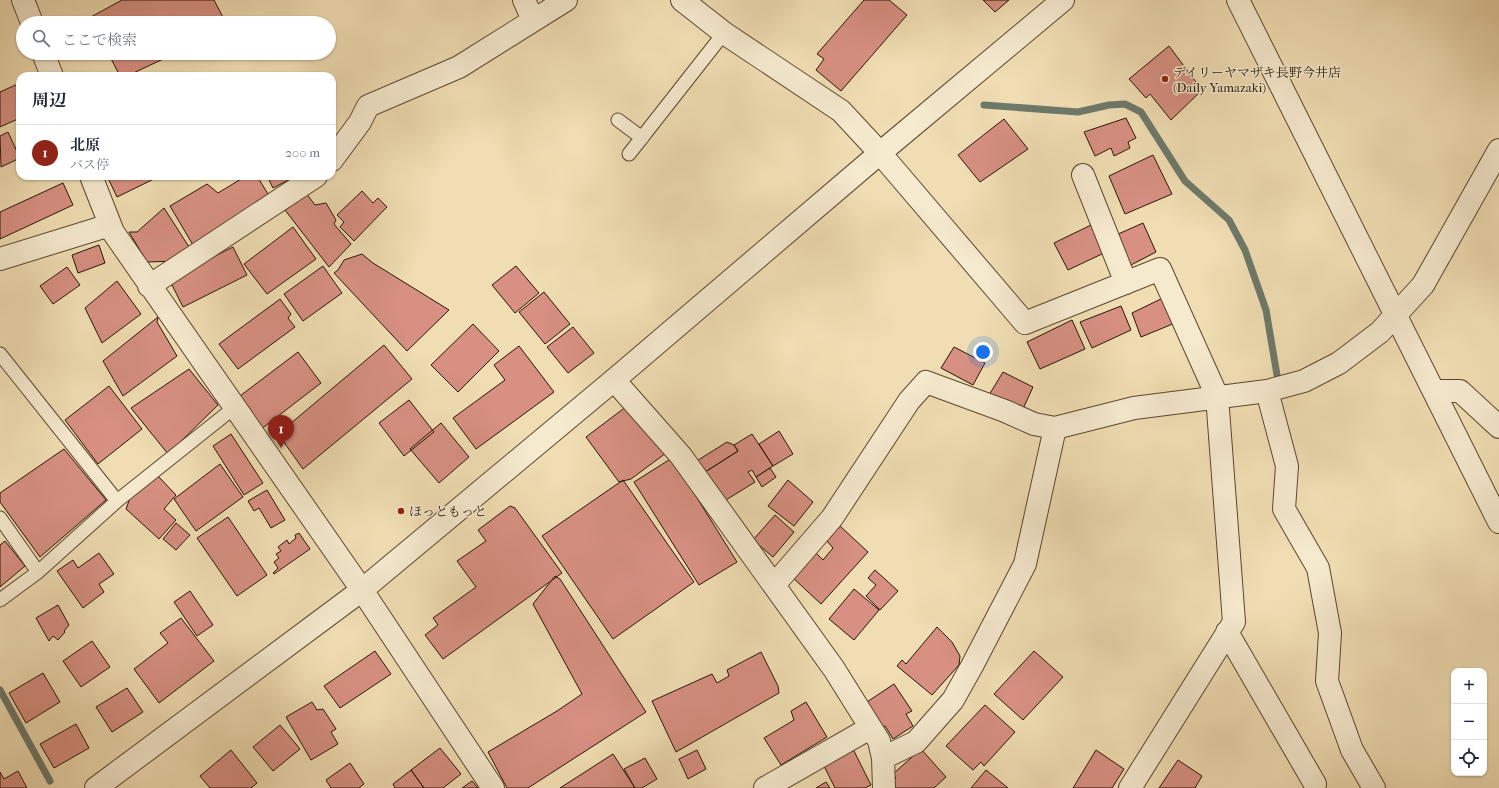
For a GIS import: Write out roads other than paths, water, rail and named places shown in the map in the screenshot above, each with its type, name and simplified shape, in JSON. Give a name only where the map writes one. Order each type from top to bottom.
[{"type":"street","points":[[23,0],[29,16]]},
{"type":"street","points":[[524,0],[533,20]]},
{"type":"street","points":[[336,155],[360,122],[368,106],[460,67],[566,0]]},
{"type":"street","points":[[682,0],[724,33],[842,111],[880,153],[1025,323],[1160,269],[1217,396],[1234,622],[1130,788]]},
{"type":"street","points":[[96,788],[362,590],[614,380],[1062,0]]},
{"type":"street","points":[[1238,0],[1499,522]]},
{"type":"street","points":[[46,60],[50,72]]},
{"type":"street","points":[[774,585],[832,518],[909,401],[926,382],[1005,411],[1034,424],[1055,428],[1134,408],[1217,396],[1267,391],[1304,381],[1339,363],[1380,332],[1423,285],[1499,150]]},
{"type":"street","points":[[1083,175],[1126,282]]},
{"type":"street","points":[[93,180],[113,232],[149,286],[362,590],[493,788]]},
{"type":"street","points":[[149,286],[310,180]]},
{"type":"street","points":[[0,259],[110,225]]},
{"type":"street","points":[[614,380],[681,456],[834,669],[879,741],[883,758],[884,788]]},
{"type":"street","points":[[1267,391],[1287,466],[1284,509],[1318,568],[1330,633],[1326,681],[1352,750],[1374,788]]},
{"type":"street","points":[[1434,391],[1460,392],[1499,427]]},
{"type":"street","points":[[883,758],[916,742],[952,700],[1025,564],[1055,428]]},
{"type":"street","points":[[1227,632],[1315,784]]},
{"type":"street","points":[[765,788],[870,728]]},
{"type":"lane","points":[[629,154],[724,33]]},
{"type":"lane","points":[[618,120],[642,138]]},
{"type":"lane","points":[[0,354],[118,502]]},
{"type":"lane","points":[[0,600],[38,572],[118,502],[235,407]]},
{"type":"lane","points":[[0,518],[38,572]]},
{"type":"waterway","points":[[984,105],[1078,112],[1109,105],[1125,104],[1141,112],[1185,181],[1229,220],[1245,250],[1266,310],[1277,375]]},
{"type":"waterway","points":[[0,690],[50,781]]},
{"type":"place","name":"デイリーヤマザキ長野今井店 (Daily Yamazaki)","points":[[1165,79]]},
{"type":"place","name":"北原","points":[[281,448]]},
{"type":"place","name":"ほっともっと","points":[[401,511]]}]
